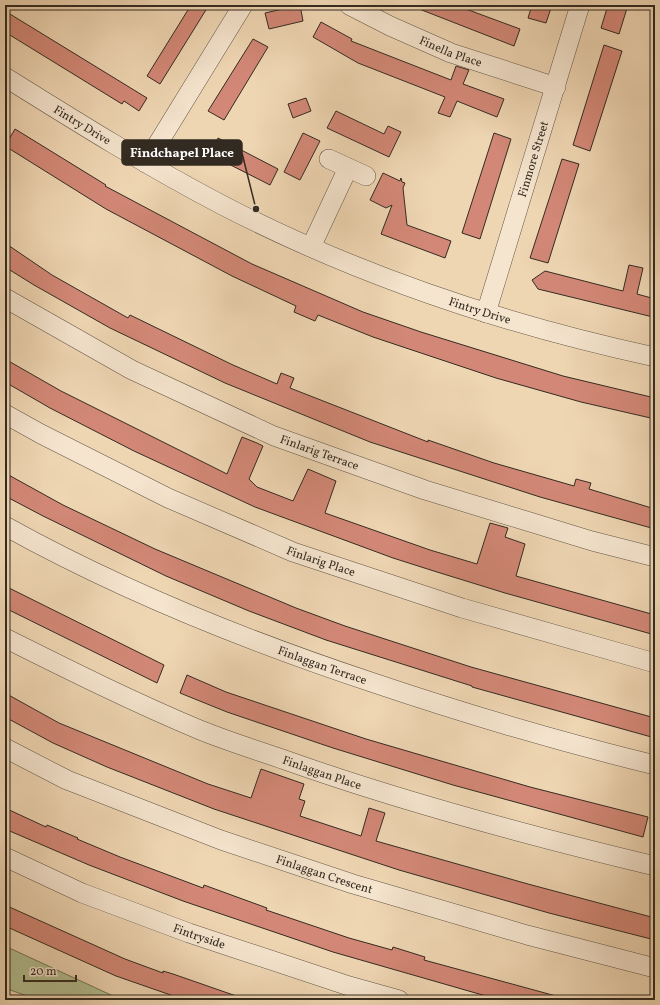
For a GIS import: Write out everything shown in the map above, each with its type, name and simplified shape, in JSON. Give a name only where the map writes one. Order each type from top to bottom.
[{"type":"street","points":[[146,163],[243,5]]},
{"type":"street","name":"Finella Place","points":[[349,5],[390,26],[451,53],[556,87]]},
{"type":"street","name":"Finmore Street","points":[[486,313],[580,5]]},
{"type":"street","name":"Fintry Drive","points":[[5,77],[146,163],[225,206],[311,247],[398,283],[486,313],[594,344],[655,357]]},
{"type":"street","points":[[329,159],[366,176]]},
{"type":"street","points":[[311,247],[348,168]]},
{"type":"street","name":"Finlarig Terrace","points":[[5,298],[132,370],[274,436],[425,490],[592,541],[655,557]]},
{"type":"street","name":"Finlarig Place","points":[[5,414],[41,434],[168,498],[293,552],[462,608],[655,663]]},
{"type":"street","name":"Finlaggan Terrace","points":[[5,526],[34,542],[172,608],[290,655],[441,706],[608,754],[655,765]]},
{"type":"street","name":"Finlaggan Place","points":[[5,638],[91,681],[200,730],[340,779],[460,816],[571,846],[655,866]]},
{"type":"street","name":"Finlaggan Crescent","points":[[5,748],[67,780],[228,843],[353,884],[527,935],[655,968]]},
{"type":"street","name":"Fintryside","points":[[5,857],[82,893],[188,933],[349,986],[399,1000]]},
{"type":"green space","points":[[5,946],[125,1000],[38,1000],[5,988]]},
{"type":"building","points":[[191,5],[209,5],[160,84],[147,76]]},
{"type":"building","points":[[300,5],[303,21],[269,29],[265,13]]},
{"type":"building","points":[[409,5],[455,5],[520,29],[514,46]]},
{"type":"building","points":[[532,5],[552,5],[546,23],[528,18]]},
{"type":"building","points":[[608,5],[628,5],[619,34],[601,28]]},
{"type":"building","points":[[5,11],[147,98],[139,111],[124,101],[122,104],[5,32]]},
{"type":"building","points":[[321,22],[352,39],[351,41],[451,80],[456,66],[469,70],[463,84],[504,99],[497,117],[457,101],[450,117],[438,113],[445,97],[358,63],[313,37]]},
{"type":"building","points":[[253,39],[268,47],[224,120],[208,111]]},
{"type":"building","points":[[604,45],[622,51],[590,151],[573,145]]},
{"type":"building","points":[[306,98],[311,111],[293,118],[288,104]]},
{"type":"building","points":[[336,111],[384,134],[388,126],[401,132],[389,157],[327,128]]},
{"type":"building","points":[[15,129],[106,185],[105,186],[252,264],[363,312],[421,332],[563,376],[655,398],[655,419],[581,402],[496,378],[373,337],[318,315],[315,321],[294,312],[296,306],[232,276],[106,209],[5,146]]},
{"type":"building","points":[[303,133],[320,141],[300,180],[284,172]]},
{"type":"building","points":[[494,133],[511,139],[480,239],[462,233]]},
{"type":"building","points":[[218,138],[278,169],[270,185],[209,154]]},
{"type":"building","points":[[562,159],[579,164],[548,263],[530,258]]},
{"type":"building","points":[[383,173],[400,181],[401,178],[402,182],[405,183],[403,188],[407,225],[451,241],[445,258],[381,234],[392,205],[386,208],[370,200]]},
{"type":"building","points":[[5,243],[52,275],[128,318],[130,315],[233,365],[277,384],[281,373],[294,378],[290,388],[428,442],[428,440],[494,463],[574,486],[576,479],[591,483],[589,489],[655,509],[655,529],[540,497],[370,442],[225,383],[110,328],[5,267]]},
{"type":"building","points":[[629,265],[643,268],[637,294],[655,299],[653,317],[538,289],[532,280],[545,271],[623,291]]},
{"type":"building","points":[[5,359],[61,391],[227,474],[242,437],[257,443],[263,446],[249,479],[257,487],[293,501],[308,469],[336,481],[325,513],[430,550],[477,564],[490,523],[508,528],[505,537],[525,544],[516,576],[655,615],[655,635],[505,593],[393,558],[255,507],[134,451],[50,408],[5,382]]},
{"type":"building","points":[[5,473],[63,505],[155,549],[296,608],[345,626],[471,667],[655,718],[655,738],[472,687],[326,640],[249,611],[166,576],[5,496]]},
{"type":"building","points":[[5,586],[164,665],[157,683],[5,608]]},
{"type":"building","points":[[187,675],[226,692],[366,739],[530,787],[648,817],[643,837],[453,785],[333,748],[227,712],[180,693]]},
{"type":"building","points":[[5,693],[59,723],[208,784],[251,798],[261,769],[304,784],[299,799],[305,801],[300,816],[361,836],[369,808],[385,813],[376,841],[655,918],[655,940],[549,913],[399,870],[214,809],[107,767],[53,743],[5,717]]},
{"type":"building","points":[[5,808],[46,827],[47,825],[120,857],[203,888],[204,885],[267,908],[266,910],[349,938],[392,950],[393,947],[425,957],[424,960],[556,996],[556,1000],[500,1000],[333,952],[183,901],[89,865],[5,829]]},
{"type":"building","points":[[5,905],[125,959],[163,973],[163,971],[173,974],[242,998],[241,1000],[185,1000],[116,976],[5,926]]},
{"type":"place","name":"Findchapel Place","points":[[256,209]]}]
